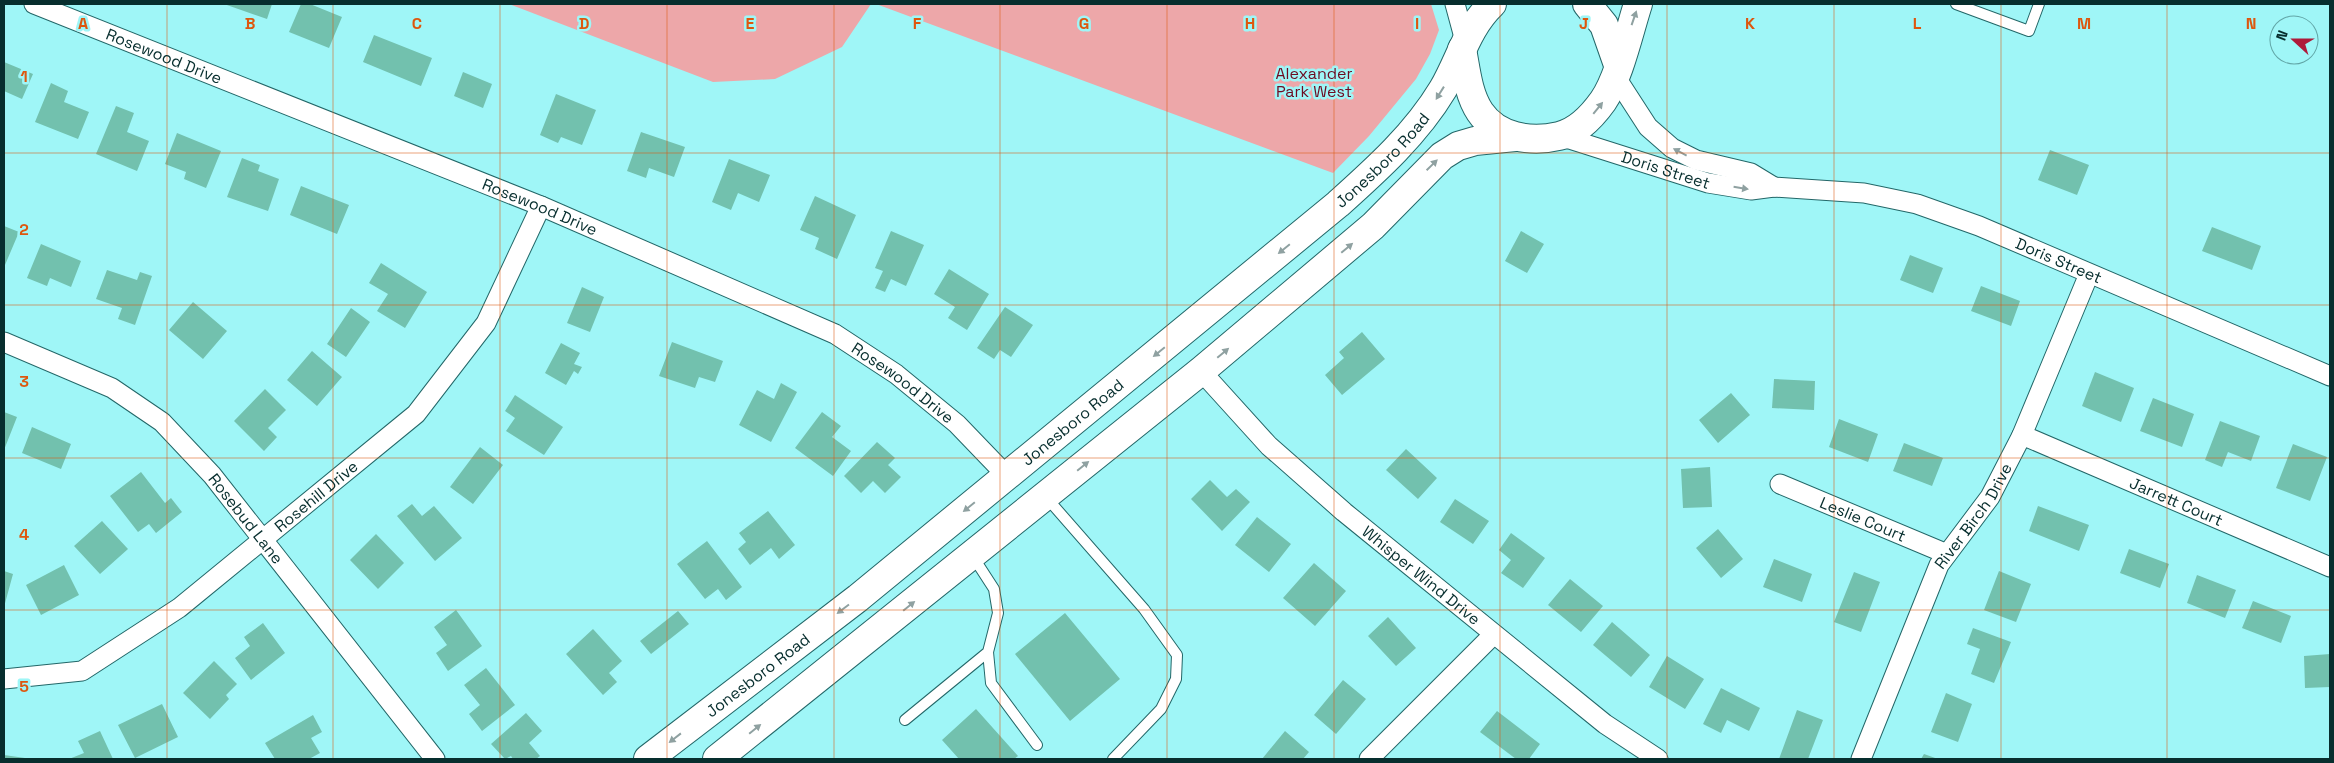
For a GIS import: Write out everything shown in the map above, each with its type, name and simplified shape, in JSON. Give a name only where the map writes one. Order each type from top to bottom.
[{"type":"main road","name":"Jonesboro Road","points":[[648,759],[858,598],[1333,209],[1379,167],[1423,119],[1444,88],[1473,25],[1492,4]]},
{"type":"main road","points":[[1587,4],[1604,25],[1617,70]]},
{"type":"main road","points":[[717,759],[1201,371],[1374,226],[1442,156],[1458,146],[1475,141],[1515,137],[1560,136],[1585,122],[1604,100],[1617,70],[1638,4]]},
{"type":"main road","points":[[1464,45],[1475,103],[1487,121],[1515,137]]},
{"type":"street","name":"Rosewood Drive","points":[[34,4],[541,206],[835,334],[896,374],[957,424],[1007,476]]},
{"type":"street","points":[[1455,4],[1464,45]]},
{"type":"street","name":"Doris Street","points":[[1617,70],[1638,115],[1659,138],[1672,148],[1696,160],[1751,173],[1774,187]]},
{"type":"street","name":"Doris Street","points":[[1560,136],[1610,150],[1662,170],[1708,183],[1751,190],[1774,187],[1864,193],[1918,204],[1979,226],[2330,376]]},
{"type":"street","name":"Rosehill Drive","points":[[4,679],[82,671],[179,608],[416,414],[486,323],[541,206]]},
{"type":"street","name":"River Birch Drive","points":[[1860,759],[1939,565],[1990,497],[2022,435],[2089,274]]},
{"type":"street","name":"Rosebud Lane","points":[[4,342],[112,388],[162,422],[212,475],[435,759]]},
{"type":"street","name":"Whisper Wind Drive","points":[[1201,371],[1269,446],[1344,512],[1605,724],[1658,759]]},
{"type":"street","name":"Jarrett Court","points":[[2022,435],[2330,567]]},
{"type":"street","name":"Leslie Court","points":[[1780,484],[1947,554]]},
{"type":"street","points":[[1370,759],[1493,634]]},
{"type":"lane","points":[[1956,4],[2029,31],[2039,4]]},
{"type":"lane","points":[[1045,497],[1144,609],[1177,655],[1176,679],[1161,709],[1113,759]]},
{"type":"lane","points":[[972,555],[994,588],[998,613],[988,652],[991,683],[1037,745]]},
{"type":"lane","points":[[904,720],[988,652]]},
{"type":"green space","points":[[509,4],[871,4],[842,47],[775,79],[713,82]]},
{"type":"green space","name":"Alexander Park West","points":[[876,4],[1431,4],[1439,30],[1430,54],[1416,79],[1369,136],[1333,173]]},
{"type":"building","points":[[224,4],[272,4],[267,19]]},
{"type":"building","points":[[301,4],[310,4],[342,17],[329,48],[289,32]]},
{"type":"building","points":[[374,35],[432,58],[421,86],[363,62]]},
{"type":"building","points":[[4,62],[33,74],[22,99],[4,91]]},
{"type":"building","points":[[463,72],[492,84],[483,108],[454,96]]},
{"type":"building","points":[[51,83],[68,91],[64,102],[89,112],[78,139],[35,122]]},
{"type":"building","points":[[556,94],[596,110],[582,145],[561,137],[558,143],[540,135]]},
{"type":"building","points":[[116,106],[134,113],[127,132],[149,141],[137,171],[96,154]]},
{"type":"building","points":[[641,132],[685,147],[674,177],[649,168],[646,178],[627,171]]},
{"type":"building","points":[[177,133],[221,151],[206,188],[184,179],[186,172],[165,164]]},
{"type":"building","points":[[2050,150],[2089,165],[2077,195],[2038,180]]},
{"type":"building","points":[[242,158],[260,165],[258,171],[279,179],[268,211],[227,197]]},
{"type":"building","points":[[729,159],[770,175],[759,202],[738,193],[731,210],[712,202]]},
{"type":"building","points":[[301,186],[349,205],[337,234],[290,215]]},
{"type":"building","points":[[815,196],[856,215],[837,259],[815,249],[819,238],[800,230]]},
{"type":"building","points":[[4,226],[19,232],[5,265],[4,264]]},
{"type":"building","points":[[2212,227],[2261,246],[2252,270],[2202,251]]},
{"type":"building","points":[[891,231],[924,245],[906,286],[891,279],[885,292],[875,288],[883,271],[875,268]]},
{"type":"building","points":[[1521,231],[1544,244],[1527,273],[1505,261]]},
{"type":"building","points":[[41,244],[81,261],[71,287],[50,278],[47,286],[27,278]]},
{"type":"building","points":[[1910,255],[1943,268],[1933,293],[1900,280]]},
{"type":"building","points":[[381,263],[427,292],[405,328],[377,311],[388,294],[369,283]]},
{"type":"building","points":[[949,269],[989,294],[967,330],[948,318],[955,307],[934,294]]},
{"type":"building","points":[[107,270],[137,280],[140,272],[152,276],[135,325],[118,319],[122,308],[96,299]]},
{"type":"building","points":[[1981,286],[2020,301],[2011,326],[1971,311]]},
{"type":"building","points":[[582,287],[604,297],[590,332],[567,323]]},
{"type":"building","points":[[193,302],[227,331],[203,359],[169,330]]},
{"type":"building","points":[[1005,307],[1033,325],[1011,357],[1000,350],[994,359],[977,348]]},
{"type":"building","points":[[351,308],[370,322],[346,357],[327,344]]},
{"type":"building","points":[[1362,332],[1385,359],[1342,395],[1325,375],[1344,358],[1339,352]]},
{"type":"building","points":[[672,342],[723,361],[715,382],[699,377],[695,388],[659,376]]},
{"type":"building","points":[[561,343],[580,353],[574,364],[582,367],[578,374],[574,371],[566,385],[545,373]]},
{"type":"building","points":[[312,351],[342,377],[317,406],[287,380]]},
{"type":"building","points":[[2095,372],[2134,388],[2121,422],[2082,406]]},
{"type":"building","points":[[1774,379],[1815,381],[1814,410],[1772,408]]},
{"type":"building","points":[[781,383],[797,392],[771,442],[739,425],[757,390],[774,399]]},
{"type":"building","points":[[265,389],[286,410],[268,428],[277,437],[264,451],[234,421]]},
{"type":"building","points":[[1731,393],[1750,415],[1718,443],[1699,420]]},
{"type":"building","points":[[515,395],[563,427],[544,455],[506,431],[515,418],[505,411]]},
{"type":"building","points":[[2153,398],[2194,414],[2182,447],[2140,431]]},
{"type":"building","points":[[4,412],[17,417],[4,450]]},
{"type":"building","points":[[822,412],[841,426],[832,437],[851,451],[833,476],[795,448]]},
{"type":"building","points":[[1839,419],[1878,434],[1868,462],[1829,447]]},
{"type":"building","points":[[2220,421],[2260,436],[2251,461],[2228,452],[2222,467],[2205,460]]},
{"type":"building","points":[[32,427],[71,444],[61,469],[22,453]]},
{"type":"building","points":[[877,442],[895,458],[888,465],[901,477],[885,493],[873,481],[861,493],[844,476]]},
{"type":"building","points":[[1904,443],[1943,458],[1932,486],[1893,471]]},
{"type":"building","points":[[2293,444],[2327,457],[2310,501],[2276,488]]},
{"type":"building","points":[[480,447],[503,465],[473,504],[450,487]]},
{"type":"building","points":[[1406,449],[1437,478],[1418,499],[1386,470]]},
{"type":"building","points":[[1710,467],[1712,507],[1683,508],[1681,469]]},
{"type":"building","points":[[141,472],[165,503],[171,498],[182,512],[156,533],[149,524],[138,532],[110,496]]},
{"type":"building","points":[[1210,480],[1227,497],[1236,489],[1250,502],[1222,531],[1191,499]]},
{"type":"building","points":[[1455,499],[1489,521],[1473,544],[1440,522]]},
{"type":"building","points":[[412,504],[422,516],[434,506],[462,538],[435,561],[397,516]]},
{"type":"building","points":[[2038,506],[2089,525],[2079,551],[2029,531]]},
{"type":"building","points":[[768,511],[795,545],[779,559],[771,548],[750,565],[738,549],[746,542],[739,533]]},
{"type":"building","points":[[1257,517],[1291,544],[1269,572],[1235,545]]},
{"type":"building","points":[[102,521],[128,549],[100,574],[74,546]]},
{"type":"building","points":[[1718,529],[1743,559],[1721,578],[1696,548]]},
{"type":"building","points":[[1511,533],[1545,558],[1523,588],[1501,573],[1511,560],[1499,550]]},
{"type":"building","points":[[376,534],[404,563],[378,589],[350,560]]},
{"type":"building","points":[[707,541],[742,587],[726,600],[718,589],[705,599],[677,564]]},
{"type":"building","points":[[2129,549],[2169,564],[2160,588],[2120,573]]},
{"type":"building","points":[[1774,559],[1812,574],[1802,602],[1763,587]]},
{"type":"building","points":[[1314,563],[1346,591],[1315,626],[1283,598]]},
{"type":"building","points":[[64,565],[79,595],[41,615],[26,585]]},
{"type":"building","points":[[4,571],[13,574],[4,607]]},
{"type":"building","points":[[1999,571],[2031,584],[2016,622],[1984,610]]},
{"type":"building","points":[[1854,572],[1880,582],[1861,632],[1834,622]]},
{"type":"building","points":[[2197,575],[2236,590],[2225,618],[2187,603]]},
{"type":"building","points":[[1570,579],[1603,606],[1581,632],[1548,605]]},
{"type":"building","points":[[2253,601],[2291,616],[2281,643],[2242,628]]},
{"type":"building","points":[[456,610],[482,646],[448,671],[436,653],[447,645],[434,627]]},
{"type":"building","points":[[678,611],[689,624],[651,654],[640,641]]},
{"type":"building","points":[[1065,613],[1120,679],[1070,721],[1015,654]]},
{"type":"building","points":[[1388,617],[1416,648],[1396,666],[1368,636]]},
{"type":"building","points":[[1612,622],[1650,655],[1631,677],[1593,645]]},
{"type":"building","points":[[263,623],[285,653],[251,680],[235,658],[250,646],[244,637]]},
{"type":"building","points":[[1973,628],[2011,642],[1994,683],[1971,674],[1980,649],[1967,644]]},
{"type":"building","points":[[593,629],[622,661],[609,673],[617,682],[603,695],[566,654]]},
{"type":"building","points":[[2330,654],[2330,687],[2305,688],[2304,656]]},
{"type":"building","points":[[1667,656],[1704,679],[1685,709],[1649,687]]},
{"type":"building","points":[[214,661],[237,684],[226,695],[229,699],[210,719],[183,693]]},
{"type":"building","points":[[486,668],[515,705],[482,731],[469,714],[480,705],[464,685]]},
{"type":"building","points":[[1343,680],[1366,699],[1336,734],[1314,715]]},
{"type":"building","points":[[1721,688],[1760,708],[1749,731],[1727,720],[1721,733],[1703,724]]},
{"type":"building","points":[[1946,693],[1972,704],[1958,742],[1931,732]]},
{"type":"building","points":[[162,704],[178,737],[135,758],[118,725]]},
{"type":"building","points":[[976,709],[1018,756],[1014,759],[959,759],[942,740]]},
{"type":"building","points":[[1797,710],[1823,720],[1808,759],[1779,759]]},
{"type":"building","points":[[1497,711],[1540,744],[1529,759],[1516,759],[1480,732]]},
{"type":"building","points":[[526,713],[542,731],[529,743],[540,756],[536,759],[513,759],[511,756],[505,759],[491,744]]},
{"type":"building","points":[[313,715],[322,732],[311,738],[320,753],[309,759],[275,759],[265,743]]},
{"type":"building","points":[[100,731],[113,759],[69,759],[84,753],[78,741]]},
{"type":"building","points":[[1285,731],[1309,752],[1303,759],[1262,759]]},
{"type":"building","points":[[1924,754],[1938,759],[1921,759]]},
{"type":"building","points":[[4,755],[25,758],[25,759],[4,759]]}]
